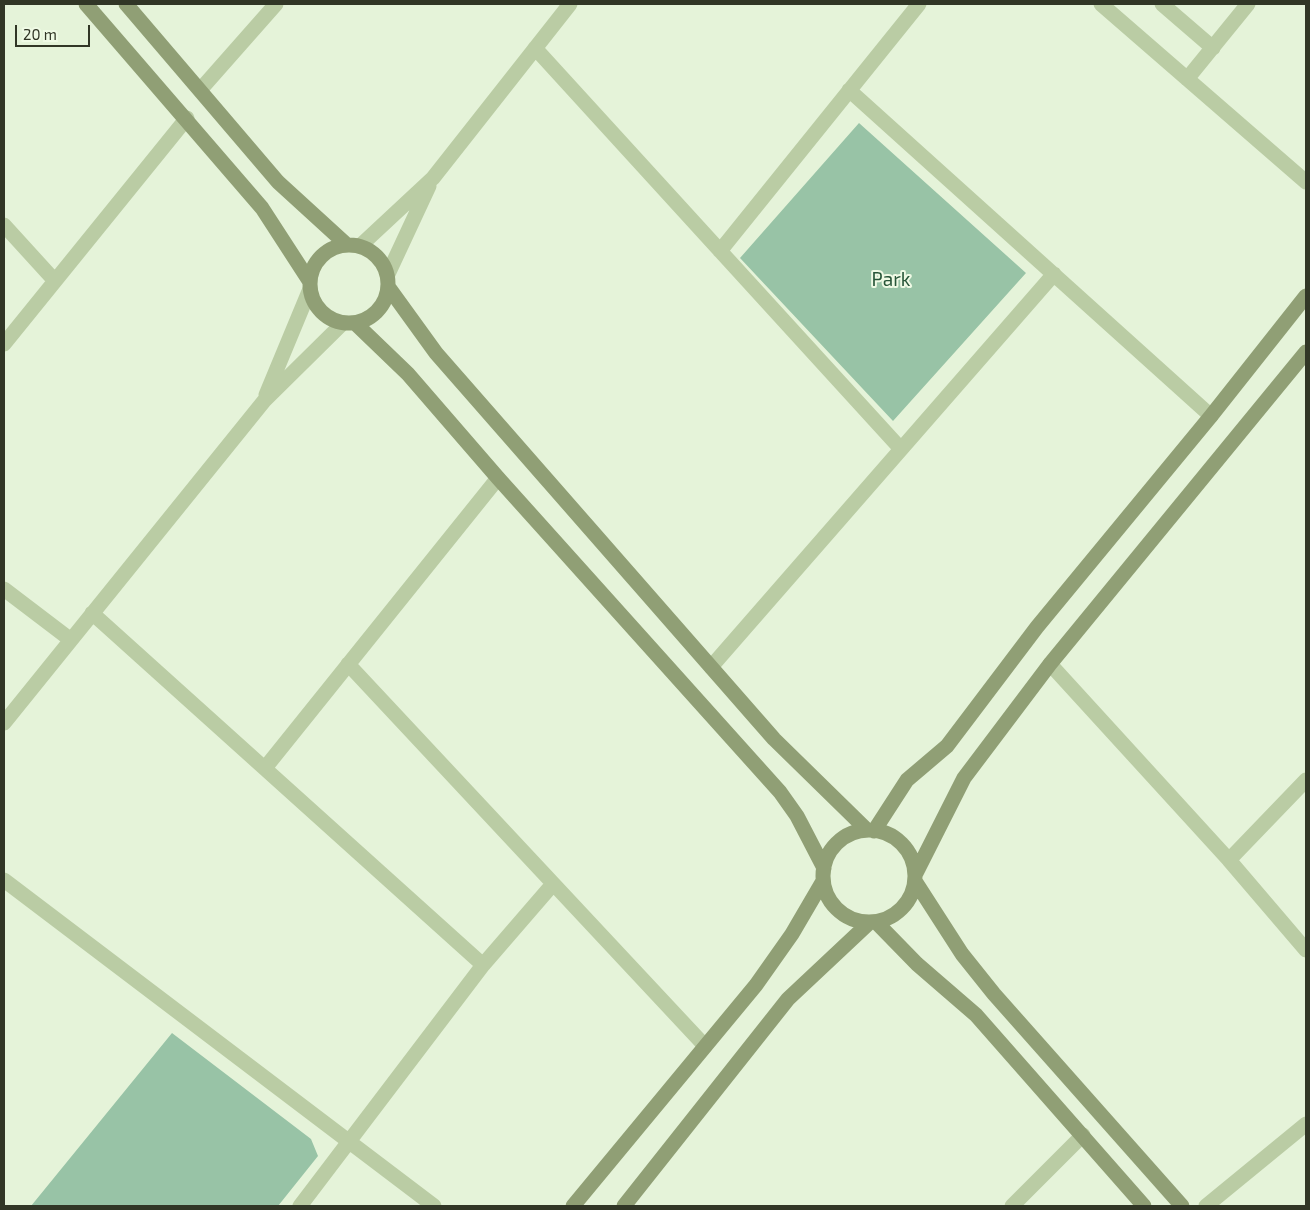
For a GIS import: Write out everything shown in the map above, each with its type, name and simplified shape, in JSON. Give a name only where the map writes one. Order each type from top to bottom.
[{"type":"street","points":[[86,4],[187,118],[262,208],[310,286],[314,301],[321,311],[331,319],[349,323],[367,319],[377,312],[385,300],[388,281],[433,178]]},
{"type":"street","points":[[126,4],[201,89],[278,182],[354,245],[377,257],[388,281],[436,353],[774,739],[870,830]]},
{"type":"street","points":[[201,89],[276,4]]},
{"type":"street","points":[[264,401],[310,286],[315,265],[322,255],[334,248],[354,245],[433,178],[570,4]]},
{"type":"street","points":[[720,251],[919,4]]},
{"type":"street","points":[[1101,4],[1306,182]]},
{"type":"street","points":[[1162,4],[1212,48]]},
{"type":"street","points":[[1187,79],[1248,4]]},
{"type":"street","points":[[535,48],[900,448]]},
{"type":"street","points":[[849,90],[1212,416]]},
{"type":"street","points":[[4,344],[187,118]]},
{"type":"street","points":[[4,225],[55,281]]},
{"type":"street","points":[[711,667],[900,448],[1054,274]]},
{"type":"street","points":[[870,830],[907,780],[947,746],[1037,627],[1212,416],[1306,296]]},
{"type":"street","points":[[4,723],[264,401],[349,323]]},
{"type":"street","points":[[349,323],[408,374],[498,478],[780,792],[797,816],[823,874],[830,901],[839,911],[850,918],[873,922],[889,918],[900,911],[909,900],[915,877],[964,778],[1050,664],[1306,352]]},
{"type":"street","points":[[264,768],[498,478]]},
{"type":"street","points":[[4,589],[71,640]]},
{"type":"street","points":[[92,613],[483,965]]},
{"type":"street","points":[[348,664],[705,1046]]},
{"type":"street","points":[[1050,664],[1230,860],[1306,950]]},
{"type":"street","points":[[1230,860],[1306,780]]},
{"type":"street","points":[[573,1206],[756,985],[792,934],[823,874],[831,850],[841,839],[853,833],[870,830],[894,837],[905,847],[912,859],[915,877],[962,954],[994,994],[1182,1206]]},
{"type":"street","points":[[4,880],[434,1206]]},
{"type":"street","points":[[300,1206],[350,1143],[483,965],[553,884]]},
{"type":"street","points":[[873,922],[917,964],[976,1014],[1144,1206]]},
{"type":"street","points":[[624,1206],[788,999],[873,922]]},
{"type":"street","points":[[1206,1206],[1306,1124]]},
{"type":"street","points":[[1012,1206],[1082,1135]]},
{"type":"green space","name":"Park","points":[[859,123],[1026,273],[893,421],[740,258]]},
{"type":"green space","points":[[172,1033],[311,1139],[318,1156],[278,1206],[31,1206]]}]
